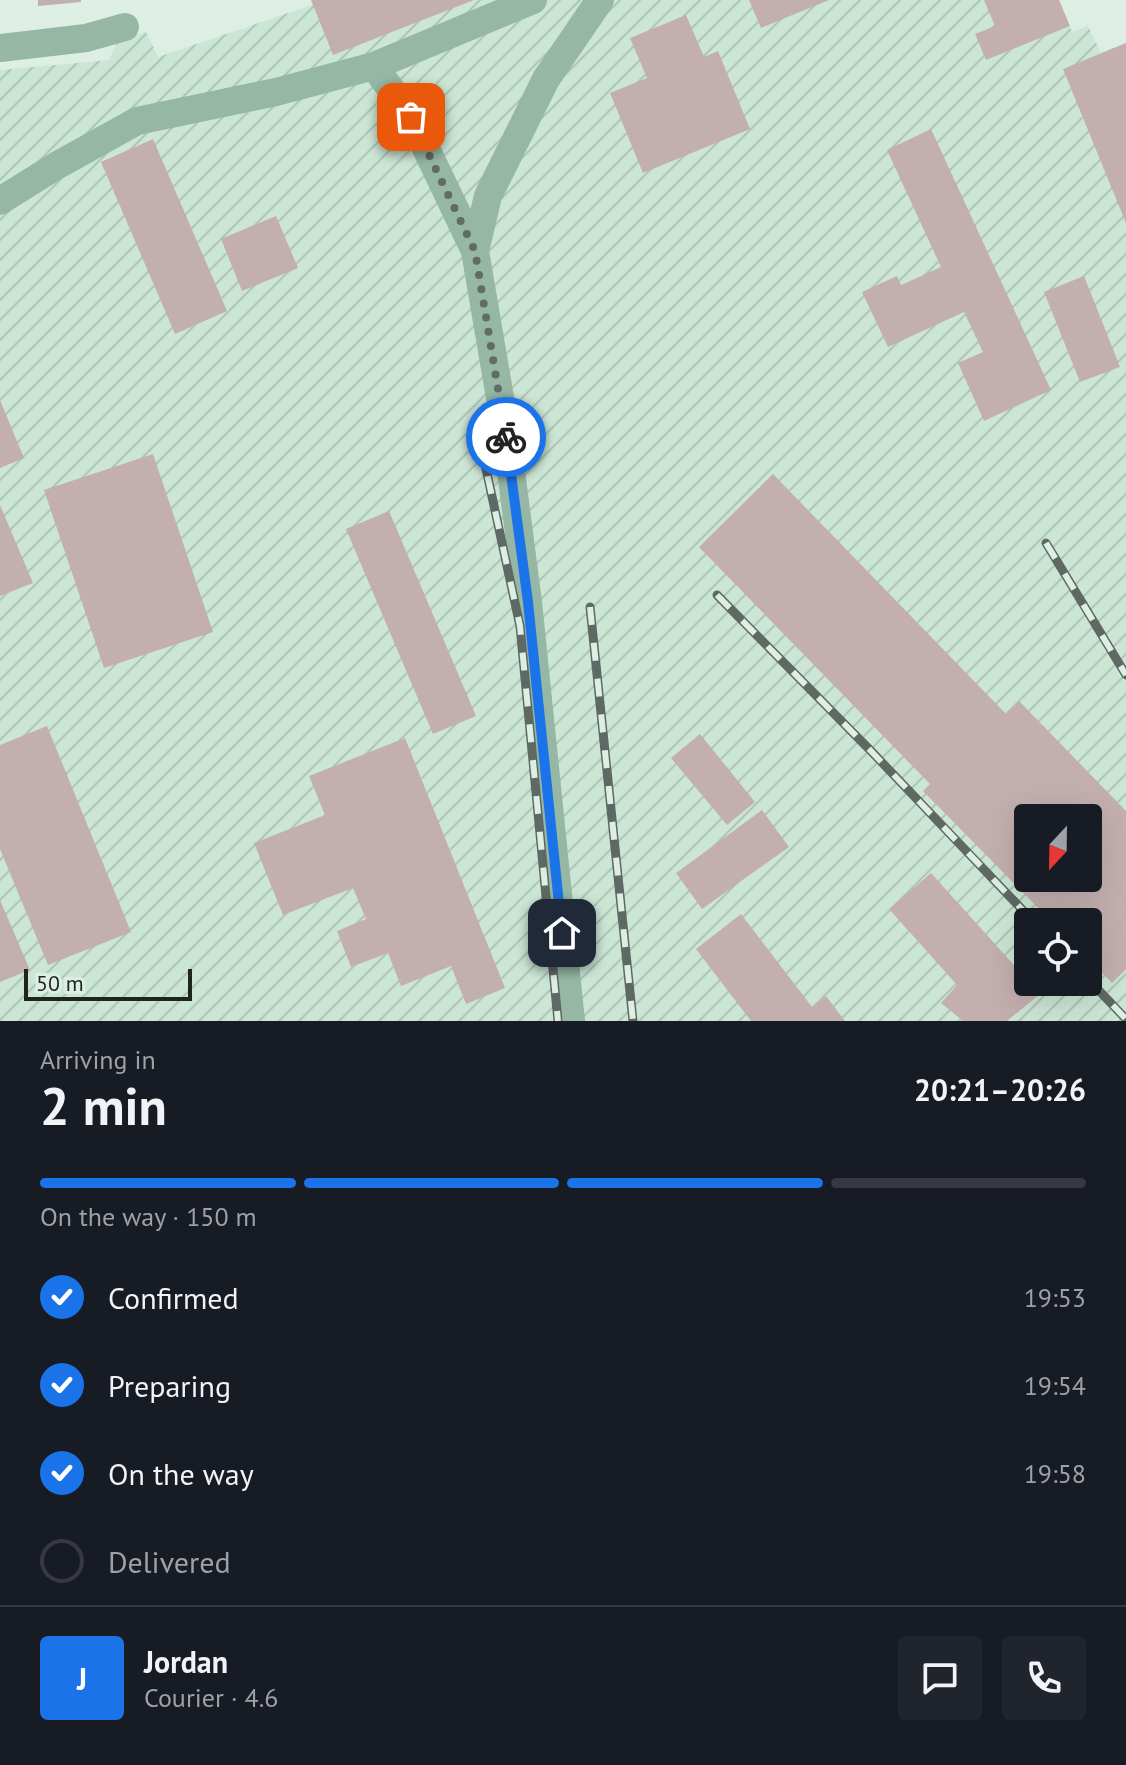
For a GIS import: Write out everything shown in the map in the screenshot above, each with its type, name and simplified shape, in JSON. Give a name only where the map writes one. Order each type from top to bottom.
[{"type":"street","points":[[0,201],[137,121],[276,92],[374,66],[533,0]]},
{"type":"street","points":[[475,251],[488,196],[540,92],[600,0]]},
{"type":"street","points":[[0,48],[86,38],[125,27]]},
{"type":"street","points":[[374,66],[411,117],[475,251],[506,433],[528,602],[571,1021]]},
{"type":"shaded area","points":[[311,0],[1059,0],[1072,32],[1088,26],[1101,53],[1126,43],[1126,1021],[0,1021],[0,70],[109,60],[118,40],[146,32],[158,57],[312,5]]},
{"type":"building","points":[[38,0],[81,0],[81,2],[38,6]]},
{"type":"building","points":[[311,0],[474,0],[333,55]]},
{"type":"building","points":[[749,0],[829,0],[761,28]]},
{"type":"building","points":[[984,0],[1059,0],[1070,26],[986,60],[975,34],[995,26]]},
{"type":"building","points":[[686,15],[704,57],[718,51],[750,129],[643,173],[610,93],[647,78],[630,38]]},
{"type":"building","points":[[1126,43],[1126,223],[1063,69]]},
{"type":"building","points":[[931,129],[1051,390],[984,421],[958,363],[983,352],[964,312],[888,347],[862,292],[897,276],[901,285],[941,267],[887,150]]},
{"type":"building","points":[[153,139],[227,311],[175,334],[101,162]]},
{"type":"building","points":[[276,216],[298,268],[242,291],[221,239]]},
{"type":"building","points":[[1084,276],[1120,367],[1080,382],[1044,292]]},
{"type":"building","points":[[0,400],[24,458],[0,468]]},
{"type":"building","points":[[153,454],[213,632],[104,668],[44,490]]},
{"type":"building","points":[[773,474],[1006,714],[1019,701],[1126,811],[1126,969],[1112,983],[1102,973],[1102,908],[1038,908],[1022,892],[1102,892],[1102,804],[1014,804],[1014,883],[923,791],[930,784],[699,547]]},
{"type":"building","points":[[0,505],[33,583],[0,596]]},
{"type":"building","points":[[389,511],[476,716],[433,734],[346,529]]},
{"type":"building","points":[[47,726],[131,932],[48,965],[0,849],[0,745]]},
{"type":"building","points":[[700,734],[755,802],[727,825],[671,758]]},
{"type":"building","points":[[405,738],[505,988],[466,1004],[451,966],[401,986],[388,953],[351,967],[337,931],[366,919],[353,888],[283,915],[254,843],[325,815],[309,776]]},
{"type":"building","points":[[762,810],[789,847],[702,909],[676,873]]},
{"type":"building","points":[[931,873],[1014,965],[1014,996],[1038,996],[1007,1021],[963,1021],[941,1003],[957,985],[889,909]]},
{"type":"building","points":[[0,900],[30,970],[0,982]]},
{"type":"building","points":[[741,914],[812,1007],[826,996],[845,1021],[751,1021],[696,949]]},
{"type":"railway","points":[[480,441],[520,626],[558,1021]]},
{"type":"railway","points":[[1046,543],[1126,675]]},
{"type":"railway","points":[[717,595],[1021,908]]},
{"type":"railway","points":[[590,607],[633,1021]]},
{"type":"railway","points":[[1102,994],[1126,1019]]},
{"type":"way so far","points":[[411,117],[475,251],[506,437]]},
{"type":"route","points":[[506,437],[528,602],[562,933]]}]
